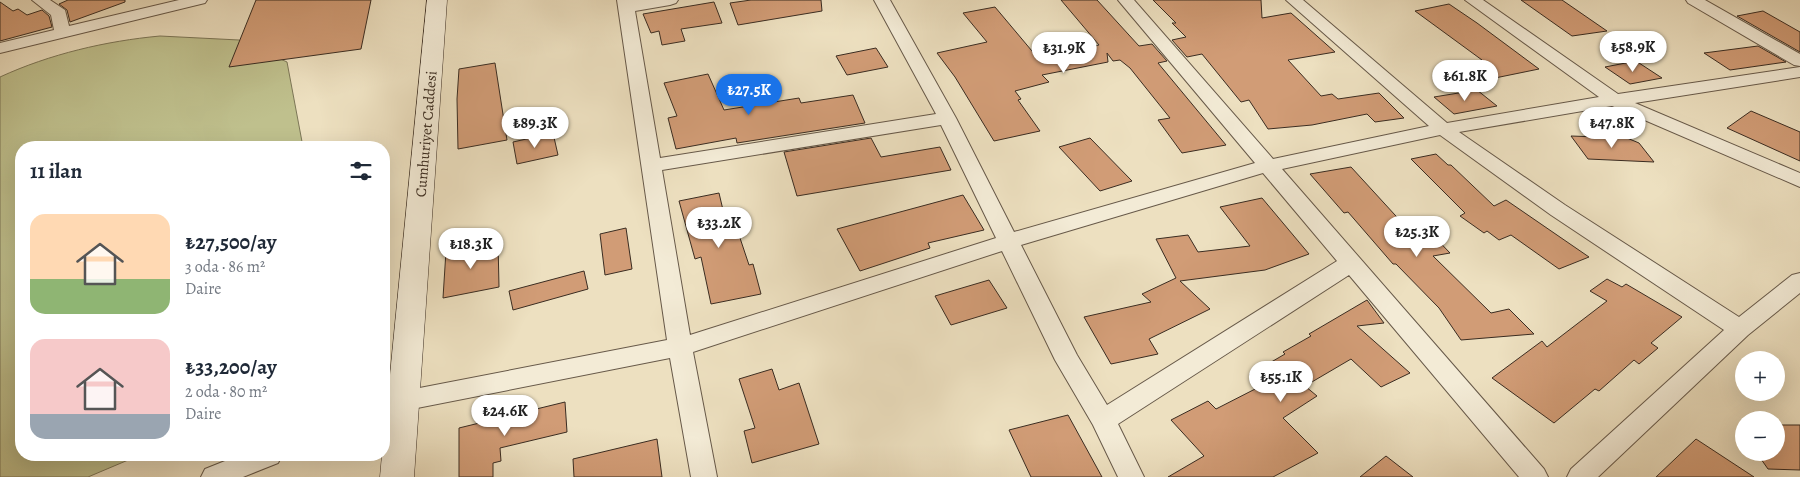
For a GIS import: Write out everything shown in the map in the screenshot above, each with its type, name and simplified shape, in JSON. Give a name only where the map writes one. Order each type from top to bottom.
[{"type":"main road","name":"Cumhuriyet Caddesi","points":[[397,477],[394,405],[437,0]]},
{"type":"street","points":[[40,0],[59,13],[62,32]]},
{"type":"street","points":[[0,48],[198,0]]},
{"type":"street","points":[[670,0],[626,3],[680,347],[704,477]]},
{"type":"street","points":[[882,0],[947,118],[1067,360],[1103,420],[1130,477]]},
{"type":"street","points":[[1126,0],[1535,477]]},
{"type":"street","points":[[1294,0],[1443,129],[1558,210],[1740,329]]},
{"type":"street","points":[[1474,0],[1616,101],[1800,181]]},
{"type":"street","points":[[1694,0],[1800,61]]},
{"type":"street","points":[[394,405],[680,347],[1009,241],[1267,166],[1443,129],[1537,112],[1800,72]]},
{"type":"street","points":[[651,166],[947,118]]},
{"type":"street","points":[[1103,420],[1352,262]]},
{"type":"street","points":[[1580,477],[1740,329],[1800,281]]},
{"type":"street","points":[[214,477],[254,461]]},
{"type":"green space","points":[[160,36],[239,40],[287,62],[302,141],[15,141],[15,461],[126,461],[88,477],[0,477],[0,77],[58,55],[140,38]]},
{"type":"building","points":[[68,0],[125,0],[125,2],[70,22],[67,10],[59,4]]},
{"type":"building","points":[[256,0],[371,0],[361,49],[229,67]]},
{"type":"building","points":[[751,0],[821,0],[822,11],[738,25],[730,3]]},
{"type":"building","points":[[1061,0],[1097,0],[1139,46],[1152,44],[1167,61],[1158,63],[1226,145],[1182,153],[1158,120],[1170,118],[1130,68],[1120,60],[1113,61],[1107,53],[1108,62],[1042,75],[1049,82],[1015,91],[1021,99],[1018,100],[1040,131],[994,141],[955,77],[937,53],[987,42],[963,13],[995,7],[1037,57],[1099,45]]},
{"type":"building","points":[[1153,0],[1261,0],[1262,18],[1291,13],[1335,52],[1288,60],[1321,96],[1332,94],[1338,99],[1379,93],[1404,118],[1375,122],[1367,114],[1312,125],[1268,129],[1249,100],[1241,102],[1202,54],[1187,57],[1172,40],[1186,37],[1172,23],[1176,23]]},
{"type":"building","points":[[1521,0],[1562,0],[1607,31],[1572,36]]},
{"type":"building","points":[[0,2],[13,11],[18,9],[27,15],[42,10],[49,16],[52,27],[0,41]]},
{"type":"building","points":[[714,2],[722,23],[681,29],[685,41],[662,45],[659,31],[651,33],[643,14]]},
{"type":"building","points":[[1449,4],[1539,69],[1495,78],[1474,62],[1482,60],[1415,11]]},
{"type":"building","points":[[1763,11],[1800,32],[1800,52],[1737,16]]},
{"type":"building","points":[[1758,46],[1786,62],[1730,70],[1704,53]]},
{"type":"building","points":[[876,48],[888,67],[847,75],[836,56]]},
{"type":"building","points":[[1636,61],[1662,78],[1630,84],[1605,67]]},
{"type":"building","points":[[495,63],[507,140],[458,149],[457,99],[459,69]]},
{"type":"building","points":[[708,74],[724,110],[799,98],[801,103],[853,95],[865,123],[737,143],[736,138],[676,149],[668,118],[677,116],[664,83]]},
{"type":"building","points":[[1477,90],[1497,106],[1454,114],[1434,97]]},
{"type":"building","points":[[1751,111],[1800,132],[1800,161],[1727,128]]},
{"type":"building","points":[[553,133],[558,155],[517,164],[513,142]]},
{"type":"building","points":[[1571,136],[1627,138],[1639,143],[1654,162],[1588,159]]},
{"type":"building","points":[[871,138],[881,157],[940,147],[951,170],[797,196],[784,152]]},
{"type":"building","points":[[1090,138],[1132,181],[1100,191],[1059,147]]},
{"type":"building","points":[[1436,154],[1448,165],[1451,165],[1494,206],[1506,200],[1589,257],[1559,269],[1511,235],[1499,240],[1487,231],[1484,233],[1460,216],[1465,213],[1411,159]]},
{"type":"building","points":[[1351,167],[1406,227],[1416,225],[1422,232],[1428,230],[1450,253],[1433,256],[1491,313],[1509,309],[1534,334],[1461,340],[1439,308],[1396,264],[1393,264],[1348,212],[1344,213],[1310,174]]},
{"type":"building","points":[[719,193],[723,210],[730,208],[749,265],[753,264],[761,294],[711,304],[701,257],[695,259],[679,201]]},
{"type":"building","points":[[963,195],[984,230],[928,243],[930,248],[860,271],[837,229]]},
{"type":"building","points":[[1262,198],[1309,254],[1265,270],[1180,281],[1210,309],[1149,339],[1158,354],[1111,364],[1084,317],[1151,302],[1142,294],[1176,278],[1156,239],[1188,235],[1198,252],[1250,246],[1220,207]]},
{"type":"building","points":[[626,228],[632,269],[605,275],[600,234]]},
{"type":"building","points":[[498,241],[499,287],[443,298],[446,251]]},
{"type":"building","points":[[584,271],[588,289],[513,310],[509,291]]},
{"type":"building","points":[[1607,279],[1622,287],[1626,284],[1682,317],[1651,343],[1658,348],[1639,364],[1634,360],[1599,391],[1595,389],[1554,423],[1492,378],[1542,341],[1547,347],[1607,301],[1590,291]]},
{"type":"building","points":[[989,280],[1007,308],[951,325],[935,296]]},
{"type":"building","points":[[1367,300],[1384,323],[1357,326],[1410,373],[1381,387],[1351,359],[1305,386],[1317,396],[1283,418],[1318,453],[1273,477],[1168,477],[1204,456],[1171,420],[1208,401],[1216,409],[1261,386],[1249,375],[1285,354],[1283,352],[1311,336],[1309,334]]},
{"type":"building","points":[[772,369],[779,390],[799,383],[819,444],[752,463],[744,431],[755,428],[739,379]]},
{"type":"building","points":[[565,402],[567,432],[500,448],[501,461],[493,463],[493,477],[459,477],[459,428]]},
{"type":"building","points":[[1068,415],[1102,477],[1031,477],[1009,430]]},
{"type":"building","points":[[1785,425],[1800,425],[1800,470],[1768,469],[1762,461],[1785,461]]},
{"type":"building","points":[[657,439],[662,477],[574,477],[573,459]]},
{"type":"building","points":[[1696,439],[1754,477],[1656,477]]},
{"type":"building","points":[[1386,456],[1413,477],[1360,477]]}]
